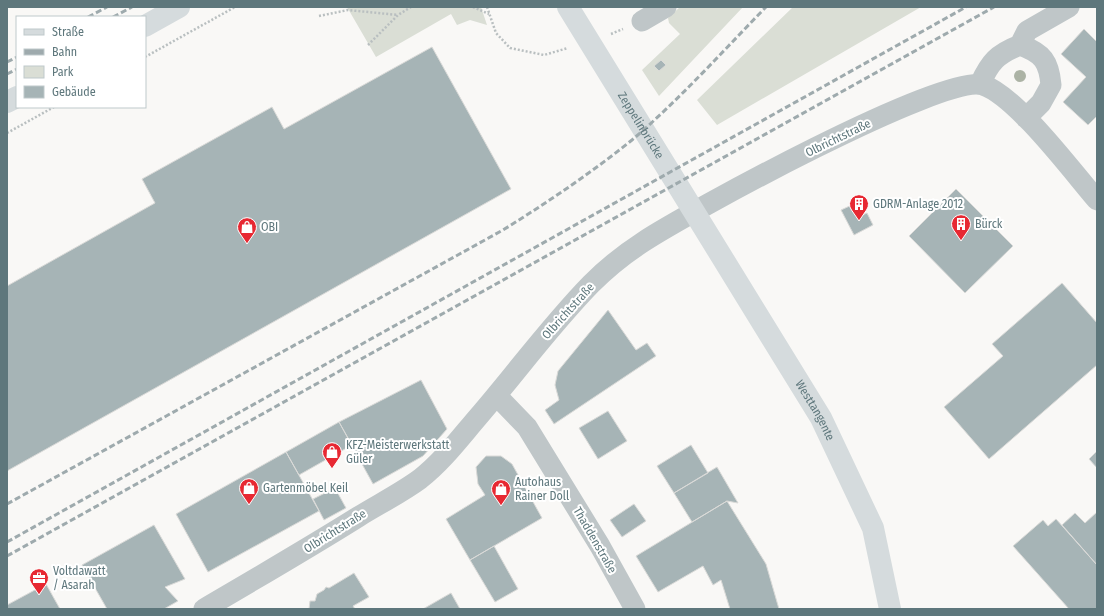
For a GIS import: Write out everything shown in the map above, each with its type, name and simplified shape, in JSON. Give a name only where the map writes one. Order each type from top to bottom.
[{"type":"main road","points":[[146,25],[179,7]]},
{"type":"main road","name":"Zeppelinbrücke","points":[[573,15],[703,227]]},
{"type":"main road","points":[[7,102],[16,98]]},
{"type":"main road","name":"Westtangente","points":[[703,227],[821,418],[873,528],[890,609]]},
{"type":"street","points":[[642,21],[666,7]]},
{"type":"street","points":[[1020,45],[1027,31],[1069,7]]},
{"type":"street","points":[[1026,118],[1041,103],[1051,86],[1050,74],[1045,60],[1030,48],[1020,45],[1005,51],[995,58],[988,67],[980,84],[1006,98],[1026,118],[1097,200]]},
{"type":"street","name":"Olbrichtstraße","points":[[204,609],[303,552],[421,478],[453,447],[497,396],[538,344],[593,282],[642,242],[725,195],[849,131],[945,90],[967,85],[980,84]]},
{"type":"street","name":"Thaddenstraße","points":[[497,396],[526,427],[600,546],[635,609]]},
{"type":"path","points":[[146,56],[235,7]]},
{"type":"path","points":[[368,44],[398,15],[410,7]]},
{"type":"path","points":[[473,7],[490,15]]},
{"type":"path","points":[[487,7],[496,33]]},
{"type":"path","points":[[319,16],[348,10],[398,15]]},
{"type":"path","points":[[7,133],[52,108]]},
{"type":"green space","points":[[347,7],[481,7],[487,25],[470,20],[457,25],[451,14],[376,57]]},
{"type":"green space","points":[[680,7],[743,7],[659,96],[642,70],[680,34],[669,23],[668,18]]},
{"type":"green space","points":[[793,7],[921,7],[717,125],[697,100]]},
{"type":"building","points":[[1084,29],[1097,42],[1097,116],[1088,125],[1063,102],[1086,77],[1061,54]]},
{"type":"building","name":"OBI","points":[[432,47],[511,189],[7,471],[7,286],[155,203],[142,179],[272,107],[284,129]]},
{"type":"building","points":[[661,60],[666,65],[659,71],[654,66]]},
{"type":"building","name":"Bürck","points":[[956,189],[1013,246],[965,293],[909,236]]},
{"type":"building","name":"GDRM-Anlage 2012","points":[[854,204],[860,216],[867,213],[873,225],[854,235],[841,210]]},
{"type":"building","points":[[1062,283],[1097,323],[1097,365],[989,459],[944,407],[1003,356],[992,344]]},
{"type":"building","points":[[608,310],[636,350],[647,343],[656,356],[554,424],[545,410],[559,400],[555,385],[558,371]]},
{"type":"building","points":[[421,380],[447,429],[423,456],[373,484],[339,422]]},
{"type":"building","points":[[608,411],[627,441],[598,459],[579,428]]},
{"type":"building","points":[[339,422],[352,445],[299,475],[286,452]]},
{"type":"building","points":[[691,445],[708,473],[674,493],[657,466]]},
{"type":"building","points":[[1097,451],[1097,468],[1089,459]]},
{"type":"building","points":[[286,452],[319,511],[208,572],[176,514]]},
{"type":"building","name":"Autohaus Rainer Doll","points":[[486,456],[501,456],[512,464],[542,518],[470,560],[446,519],[485,495],[478,484],[476,467]]},
{"type":"building","points":[[717,467],[738,503],[727,501],[692,522],[674,493]]},
{"type":"building","points":[[335,488],[346,508],[324,520],[313,499]]},
{"type":"building","points":[[727,501],[766,564],[779,609],[730,609],[721,580],[713,585],[703,566],[658,592],[636,556]]},
{"type":"building","points":[[634,504],[646,521],[622,537],[610,520]]},
{"type":"building","points":[[1097,512],[1097,565],[1062,525],[1075,513],[1085,523]]},
{"type":"building","points":[[1056,519],[1097,565],[1097,609],[1069,609],[1013,546],[1043,520],[1048,526]]},
{"type":"building","points":[[154,525],[185,579],[165,587],[178,601],[164,609],[107,609],[82,565]]},
{"type":"building","points":[[494,546],[518,589],[495,602],[470,560]]},
{"type":"building","points":[[354,573],[369,597],[353,606],[355,609],[309,609],[310,601],[315,601],[317,594],[326,587],[329,588]]},
{"type":"building","name":"Voltdawatt / Asarah","points":[[46,584],[60,609],[7,609],[7,605]]},
{"type":"building","points":[[451,593],[460,609],[423,609]]},
{"type":"railway","points":[[90,16],[107,7]]},
{"type":"railway","points":[[115,16],[132,7]]},
{"type":"railway","points":[[7,504],[503,230],[536,209],[585,176],[632,140],[684,92],[766,7]]},
{"type":"railway","points":[[7,542],[966,7]]},
{"type":"railway","points":[[7,556],[994,7]]},
{"type":"railway","points":[[7,62],[16,58]]},
{"type":"railway","points":[[7,74],[16,70]]},
{"type":"place","name":"GDRM-Anlage 2012","points":[[859,221]]},
{"type":"place","name":"Bürck","points":[[961,241]]},
{"type":"place","name":"OBI","points":[[247,244]]},
{"type":"place","name":"KFZ-Meisterwerkstatt Güler","points":[[332,469]]},
{"type":"place","name":"Gartenmöbel Keil","points":[[249,505]]},
{"type":"place","name":"Autohaus Rainer Doll","points":[[501,506]]},
{"type":"place","name":"Voltdawatt / Asarah","points":[[39,595]]}]
